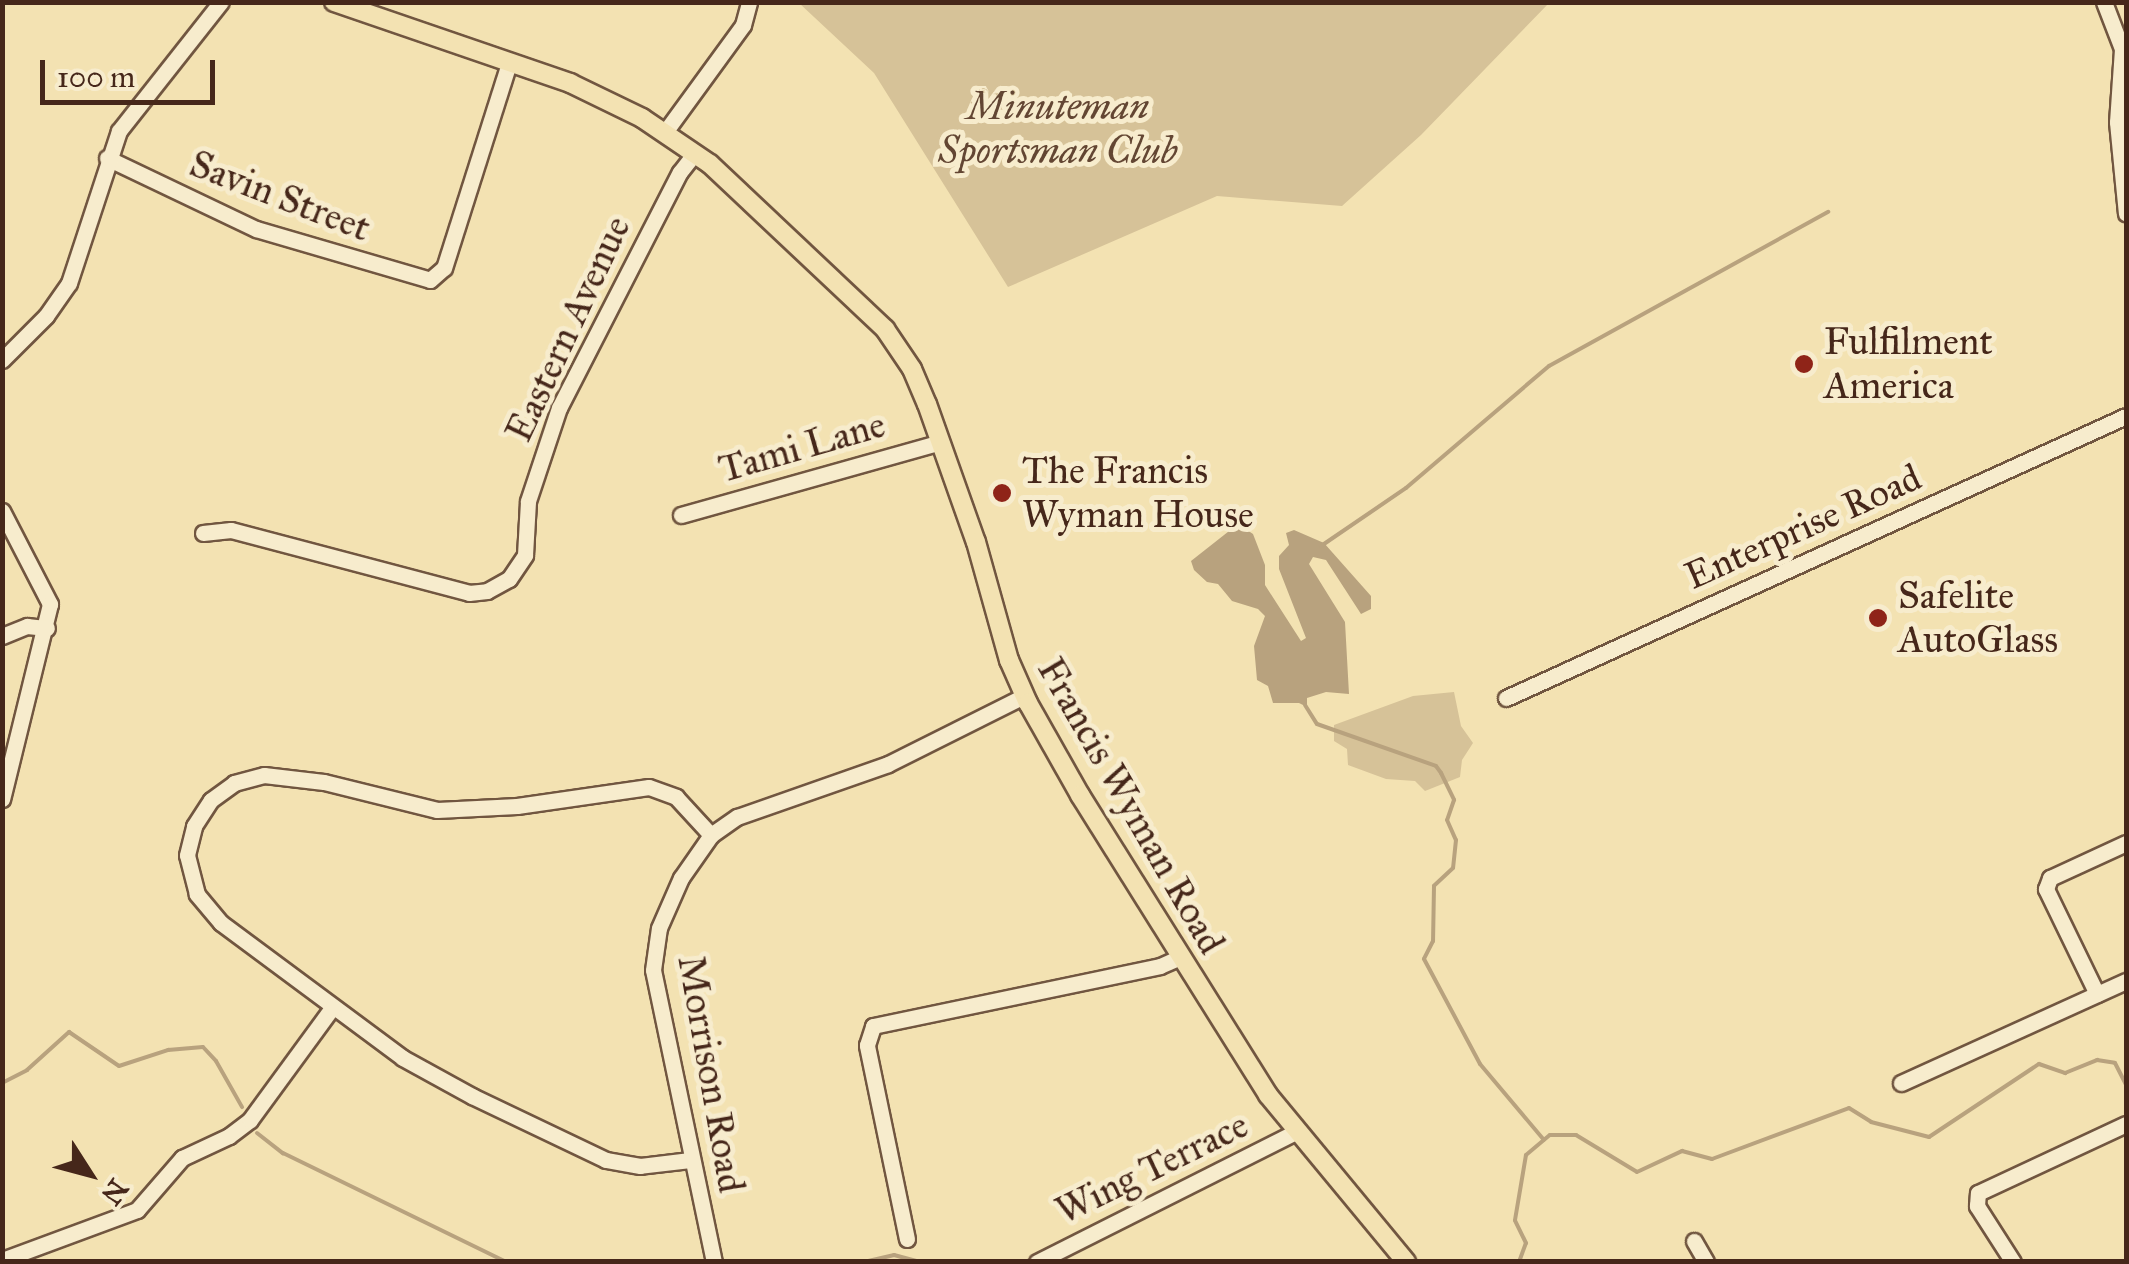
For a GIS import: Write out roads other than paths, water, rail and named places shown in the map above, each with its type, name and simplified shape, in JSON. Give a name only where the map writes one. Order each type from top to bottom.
[{"type":"main road","name":"Francis Wyman Road","points":[[334,2],[582,88],[665,132],[695,153],[844,288],[893,338],[921,388],[980,554],[1008,660],[1024,696],[1180,957],[1295,1132],[1406,1262]]},
{"type":"street","points":[[2,360],[46,316],[69,284],[107,158],[124,124],[221,2]]},
{"type":"street","points":[[665,132],[743,25],[749,2]]},
{"type":"street","points":[[2104,2],[2122,49],[2117,122],[2126,214]]},
{"type":"street","name":"Savin Street","points":[[107,158],[256,228],[404,276],[435,278],[444,268],[509,62]]},
{"type":"street","name":"Eastern Avenue","points":[[203,533],[231,530],[469,592],[486,592],[509,580],[524,555],[530,492],[560,408],[680,172],[695,153]]},
{"type":"street","name":"Enterprise Road","points":[[1506,698],[2126,416]]},
{"type":"street","name":"Tami Lane","points":[[681,515],[940,442]]},
{"type":"street","points":[[2,511],[47,592],[47,628],[2,799]]},
{"type":"street","points":[[2,636],[27,626],[47,628]]},
{"type":"street","name":"Morrison Road","points":[[714,1262],[662,1020],[654,953],[673,893],[711,835],[769,803],[910,754],[1024,696]]},
{"type":"street","points":[[690,1160],[640,1166],[598,1156],[449,1084],[332,1008],[234,934],[205,905],[192,882],[187,855],[194,826],[211,800],[234,783],[254,776],[286,777],[453,811],[649,787],[676,798],[711,835]]},
{"type":"street","points":[[2097,994],[2046,888],[2050,878],[2126,843]]},
{"type":"street","points":[[908,1239],[867,1044],[873,1026],[1163,965],[1180,957]]},
{"type":"street","points":[[1901,1083],[2126,981]]},
{"type":"street","points":[[2,1260],[137,1210],[182,1158],[222,1140],[250,1120],[332,1008]]},
{"type":"street","points":[[2013,1262],[1976,1206],[1976,1196],[2126,1124]]},
{"type":"street","name":"Wing Terrace","points":[[1037,1262],[1295,1132]]},
{"type":"street","points":[[1694,1242],[1706,1262]]},
{"type":"waterway","points":[[1321,546],[1406,488],[1549,366],[1828,212]]},
{"type":"waterway","points":[[1305,705],[1317,724],[1436,766],[1441,773],[1454,800],[1447,820],[1456,840],[1453,868],[1434,886],[1433,941],[1424,959],[1480,1064],[1544,1140]]},
{"type":"waterway","points":[[2,1083],[27,1070],[69,1032],[119,1066],[168,1050],[203,1047],[216,1061],[242,1107]]},
{"type":"waterway","points":[[1519,1262],[1526,1243],[1515,1220],[1526,1155],[1550,1135],[1576,1135],[1637,1172],[1682,1151],[1712,1159],[1849,1108],[1871,1122],[1929,1137],[2039,1064],[2065,1073],[2097,1060],[2115,1063],[2126,1085]]},
{"type":"waterway","points":[[257,1133],[283,1153],[506,1262]]},
{"type":"waterway","points":[[864,1262],[894,1255],[920,1262]]},
{"type":"place","name":"Fulfilment America","points":[[1804,364]]},
{"type":"place","name":"The Francis Wyman House","points":[[1002,493]]},
{"type":"place","name":"Safelite AutoGlass","points":[[1878,618]]},
{"type":"park label","name":"Minuteman Sportsman Club","points":[[1058,128]]}]
